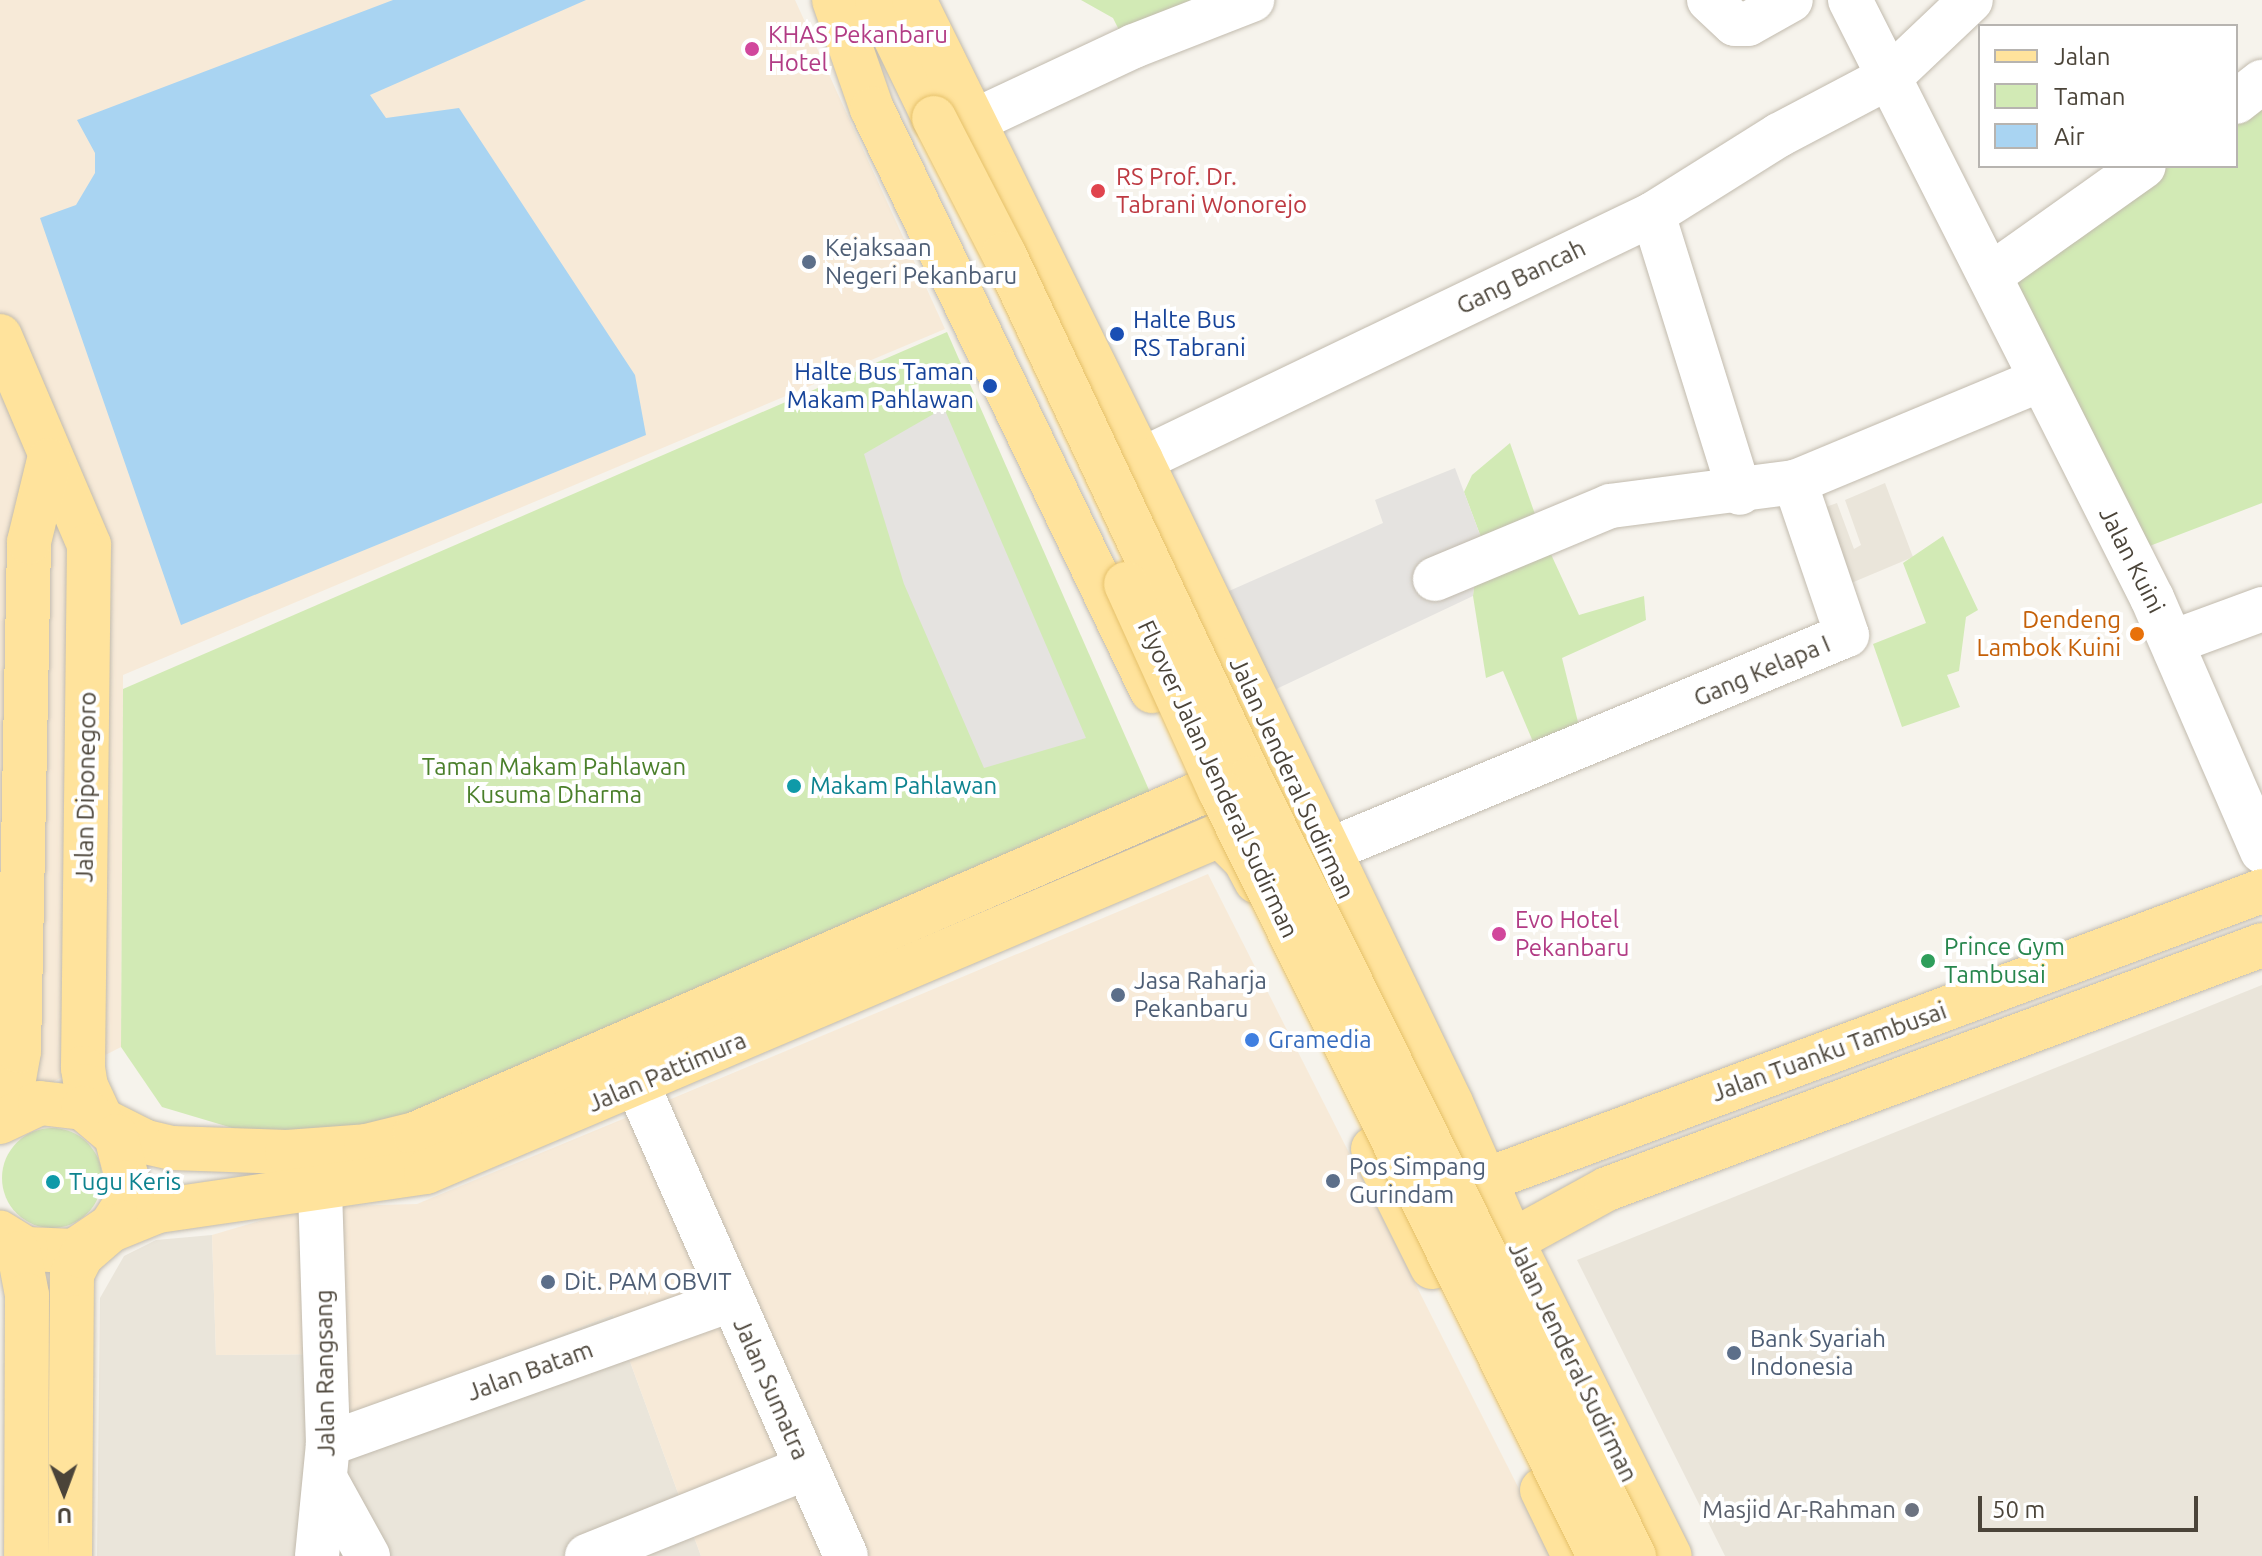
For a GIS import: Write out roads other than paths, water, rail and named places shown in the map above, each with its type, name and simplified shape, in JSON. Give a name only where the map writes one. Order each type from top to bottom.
[{"type":"main road","points":[[834,0],[872,109],[1198,794],[1574,1556]]},
{"type":"main road","name":"Flyover Jalan Jenderal Sudirman","points":[[842,0],[924,123],[1011,268],[1257,792],[1634,1556]]},
{"type":"main road","name":"Flyover Jalan Jenderal Sudirman","points":[[877,0],[924,123],[1227,805],[1599,1556]]},
{"type":"main road","name":"Jalan Jenderal Sudirman","points":[[914,0],[976,120],[1141,460],[1486,1180],[1512,1241],[1670,1556]]},
{"type":"main road","name":"Jalan Diponegoro","points":[[0,336],[49,460],[89,545],[83,1068],[102,1120],[126,1158],[128,1182],[124,1206],[96,1240]]},
{"type":"main road","points":[[0,1121],[19,1051],[29,542],[49,460]]},
{"type":"main road","points":[[1216,617],[1216,658],[1328,895],[1325,924],[1299,937],[1281,929],[1245,860],[1220,835]]},
{"type":"main road","name":"Jalan Pattimura","points":[[0,1121],[40,1103],[83,1108],[122,1133],[172,1148],[263,1152],[366,1146],[415,1134],[1198,794]]},
{"type":"main road","name":"Jalan Pattimura","points":[[1,1235],[50,1254],[74,1251],[158,1211],[320,1190],[426,1172],[1220,835]]},
{"type":"main road","name":"Jalan Tuanku Tambusai","points":[[1486,1180],[2262,891]]},
{"type":"main road","name":"Jalan Tuanku Tambusai","points":[[1512,1241],[1607,1189],[2262,945]]},
{"type":"main road","points":[[1431,1266],[1486,1180]]},
{"type":"main road","points":[[1403,1210],[1512,1241]]},
{"type":"main road","points":[[1,1235],[19,1253],[27,1295],[26,1556]]},
{"type":"main road","points":[[70,1556],[72,1274],[96,1240]]},
{"type":"main road","points":[[1589,1556],[1574,1513],[1583,1497],[1599,1490],[1623,1501],[1652,1556]]},
{"type":"street","points":[[976,120],[1134,46],[1252,0]]},
{"type":"street","points":[[1709,0],[1735,24],[1748,24],[1791,0]]},
{"type":"street","name":"Jalan Kuini","points":[[1850,0],[1992,274],[2040,380],[2173,642],[2262,851]]},
{"type":"street","name":"Gang Bancah","points":[[1141,460],[1653,214],[1779,135],[1891,76],[1971,0]]},
{"type":"street","points":[[2238,100],[2262,82]]},
{"type":"street","points":[[1992,274],[2141,168]]},
{"type":"street","points":[[1653,214],[1740,493]]},
{"type":"street","points":[[1435,579],[1610,506],[1740,493],[1795,482],[2040,380]]},
{"type":"street","name":"Gang Kelapa I","points":[[1327,851],[1847,635],[1795,482]]},
{"type":"street","points":[[2173,642],[2262,609]]},
{"type":"street","name":"Jalan Sumatra","points":[[620,1046],[846,1556]]},
{"type":"street","name":"Jalan Rangsang","points":[[317,1556],[327,1462],[320,1190]]},
{"type":"street","name":"Jalan Batam","points":[[327,1462],[732,1299]]},
{"type":"street","points":[[327,1462],[368,1556]]},
{"type":"street","points":[[587,1556],[806,1468]]},
{"type":"water","points":[[393,0],[586,0],[370,95],[386,118],[459,108],[635,375],[646,435],[181,625],[40,218],[76,205],[95,173],[95,153],[77,120]]},
{"type":"place","name":"KHAS Pekanbaru Hotel","points":[[752,49]]},
{"type":"place","name":"RS Prof. Dr. Tabrani Wonorejo","points":[[1098,191]]},
{"type":"place","name":"Kejaksaan Negeri Pekanbaru","points":[[809,262]]},
{"type":"place","name":"Halte Bus RS Tabrani","points":[[1117,334]]},
{"type":"place","name":"Halte Bus Taman Makam Pahlawan","points":[[990,386]]},
{"type":"place","name":"Dendeng Lambok Kuini","points":[[2137,634]]},
{"type":"place","name":"Makam Pahlawan","points":[[794,786]]},
{"type":"place","name":"Evo Hotel Pekanbaru","points":[[1499,934]]},
{"type":"place","name":"Prince Gym Tambusai","points":[[1928,961]]},
{"type":"place","name":"Jasa Raharja Pekanbaru","points":[[1118,995]]},
{"type":"place","name":"Gramedia","points":[[1252,1040]]},
{"type":"place","name":"Pos Simpang Gurindam","points":[[1333,1181]]},
{"type":"place","name":"Tugu Keris","points":[[53,1182]]},
{"type":"place","name":"Dit. PAM OBVIT","points":[[548,1282]]},
{"type":"place","name":"Bank Syariah Indonesia","points":[[1734,1353]]},
{"type":"place","name":"Masjid Ar-Rahman","points":[[1912,1510]]},
{"type":"park label","name":"Taman Makam Pahlawan Kusuma Dharma","points":[[554,781]]}]
